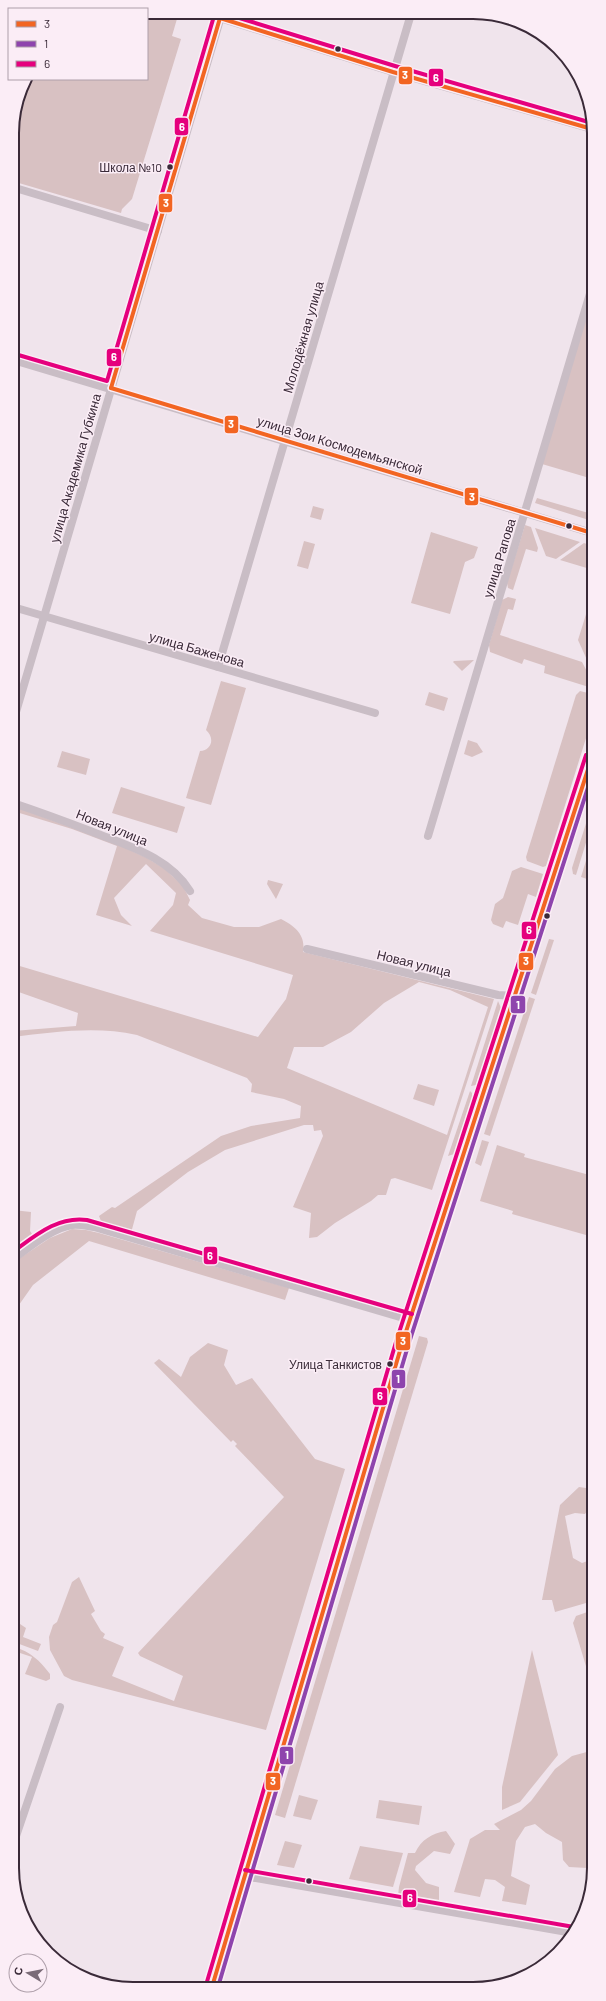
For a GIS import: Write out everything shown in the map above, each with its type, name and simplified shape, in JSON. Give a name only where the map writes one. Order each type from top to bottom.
[{"type":"main road","points":[[213,1982],[410,1320],[587,773]]},
{"type":"street","name":"улица Академика Губкина","points":[[19,701],[220,19]]},
{"type":"street","points":[[230,19],[393,72],[587,127]]},
{"type":"street","name":"Молодёжная улица","points":[[218,667],[409,19]]},
{"type":"street","points":[[19,189],[158,231]]},
{"type":"street","name":"улица Рапова","points":[[428,836],[463,712],[526,513],[587,304]]},
{"type":"street","name":"улица Зои Космодемьянской","points":[[19,362],[111,388],[587,531]]},
{"type":"street","name":"улица Баженова","points":[[19,609],[375,713]]},
{"type":"street","name":"Новая улица","points":[[19,805],[65,821],[148,855],[175,873],[190,891]]},
{"type":"street","name":"Новая улица","points":[[307,949],[498,995],[516,996]]},
{"type":"street","points":[[19,1255],[66,1227],[79,1225],[94,1227],[410,1320]]},
{"type":"street","points":[[19,1827],[60,1707]]},
{"type":"street","points":[[244,1876],[568,1932]]},
{"type":"shaded area","points":[[148,19],[177,19],[172,36],[181,39],[132,199],[122,209],[121,213],[19,183],[19,125],[23,103],[32,80],[148,80]]},
{"type":"shaded area","points":[[587,313],[587,474],[586,477],[542,464]]},
{"type":"shaded area","points":[[537,498],[587,513],[587,519],[535,503]]},
{"type":"shaded area","points":[[313,506],[324,509],[321,520],[310,517]]},
{"type":"shaded area","points":[[525,525],[531,527],[538,548],[537,552],[526,549],[513,590],[508,588],[507,583]]},
{"type":"shaded area","points":[[535,528],[580,542],[556,559],[546,556]]},
{"type":"shaded area","points":[[431,532],[478,547],[474,558],[465,562],[450,614],[411,603]]},
{"type":"shaded area","points":[[304,541],[315,544],[308,569],[297,566]]},
{"type":"shaded area","points":[[584,543],[587,544],[587,568],[560,560]]},
{"type":"shaded area","points":[[508,597],[516,599],[513,610],[508,609],[500,635],[582,662],[587,672],[587,686],[544,673],[545,666],[524,659],[522,664],[490,652],[489,645],[502,600]]},
{"type":"shaded area","points":[[587,611],[587,660],[578,640]]},
{"type":"shaded area","points":[[474,660],[462,671],[453,662],[454,661]]},
{"type":"shaded area","points":[[221,681],[246,688],[211,805],[186,798],[200,751],[210,746],[211,743],[211,737],[206,730]]},
{"type":"shaded area","points":[[580,691],[587,693],[587,735],[546,866],[543,867],[527,861],[526,857],[576,695]]},
{"type":"shaded area","points":[[429,692],[448,698],[444,711],[425,705]]},
{"type":"shaded area","points":[[468,740],[477,743],[483,752],[472,757],[464,754]]},
{"type":"shaded area","points":[[62,751],[90,759],[86,775],[57,767]]},
{"type":"shaded area","points":[[121,787],[185,807],[177,833],[112,813]]},
{"type":"shaded area","points":[[19,808],[119,845],[147,858],[165,869],[183,886],[190,900],[188,905],[202,918],[234,927],[259,927],[281,919],[295,928],[301,936],[303,941],[303,952],[494,999],[432,1190],[395,1178],[391,1179],[386,1195],[378,1195],[371,1201],[335,1223],[317,1237],[309,1238],[311,1213],[293,1207],[323,1136],[321,1130],[314,1131],[313,1125],[304,1125],[225,1150],[188,1172],[137,1211],[131,1233],[97,1223],[101,1221],[99,1216],[112,1207],[115,1208],[221,1136],[251,1126],[300,1118],[301,1106],[284,1099],[251,1092],[252,1084],[247,1078],[137,1035],[122,1032],[91,1030],[19,1036],[19,1031],[76,1026],[78,1013],[19,992],[19,966],[258,1037],[286,999],[293,975],[150,931],[173,905],[176,893],[146,864],[114,898],[121,915],[132,926],[96,915],[117,846],[72,829],[19,813]],"holes":[[[419,982],[450,990],[488,1007],[447,1135],[287,1068],[294,1047],[323,1047],[351,1032],[384,1003]]]},
{"type":"shaded area","points":[[587,820],[587,839],[576,875],[573,874],[572,868]]},
{"type":"shaded area","points":[[587,858],[587,879],[581,877]]},
{"type":"shaded area","points":[[521,867],[543,874],[536,897],[528,894],[518,925],[506,921],[503,928],[493,924],[491,920],[495,904],[503,898],[512,871]]},
{"type":"shaded area","points":[[268,880],[283,884],[276,899],[267,884]]},
{"type":"shaded area","points":[[549,939],[554,940],[536,995],[531,993]]},
{"type":"shaded area","points":[[529,997],[535,999],[490,1136],[484,1134]]},
{"type":"shaded area","points":[[498,1001],[501,1008],[476,1085],[471,1086]]},
{"type":"shaded area","points":[[418,1084],[439,1090],[434,1106],[413,1099]]},
{"type":"shaded area","points":[[470,1091],[472,1093],[472,1099],[454,1154],[448,1156]]},
{"type":"shaded area","points":[[482,1140],[489,1142],[481,1166],[475,1163]]},
{"type":"shaded area","points":[[497,1145],[525,1154],[524,1157],[587,1174],[587,1235],[512,1214],[513,1211],[480,1201]]},
{"type":"shaded area","points":[[19,1211],[31,1212],[30,1231],[34,1237],[20,1246]]},
{"type":"shaded area","points":[[72,1229],[86,1230],[289,1288],[285,1300],[89,1241],[33,1285],[19,1305],[19,1259],[50,1238]]},
{"type":"shaded area","points":[[419,1336],[427,1338],[428,1342],[285,1818],[275,1815]]},
{"type":"shaded area","points":[[208,1343],[228,1350],[224,1365],[236,1385],[252,1378],[315,1459],[345,1469],[266,1730],[72,1680],[64,1676],[50,1650],[49,1637],[53,1625],[57,1622],[72,1582],[79,1577],[95,1611],[91,1614],[101,1631],[105,1634],[103,1638],[124,1647],[112,1676],[174,1701],[183,1676],[140,1656],[138,1653],[284,1497],[235,1446],[237,1444],[233,1440],[231,1442],[154,1363],[159,1359],[181,1377],[190,1357]]},
{"type":"shaded area","points":[[579,1487],[587,1488],[587,1511],[585,1514],[575,1513],[565,1516],[573,1558],[582,1563],[587,1561],[587,1603],[555,1612],[552,1600],[542,1600],[560,1505]]},
{"type":"shaded area","points":[[587,1612],[587,1670],[573,1623],[576,1616]]},
{"type":"shaded area","points":[[19,1623],[26,1628],[23,1637],[41,1644],[38,1651],[19,1644]]},
{"type":"shaded area","points":[[19,1649],[30,1654],[38,1661],[50,1674],[50,1679],[46,1681],[25,1674],[32,1657],[19,1653]]},
{"type":"shaded area","points":[[532,1650],[558,1755],[520,1802],[502,1810],[502,1787]]},
{"type":"shaded area","points":[[587,1752],[587,1868],[569,1867],[563,1860],[562,1842],[546,1833],[535,1824],[525,1827],[516,1841],[511,1876],[530,1885],[526,1905],[502,1901],[505,1887],[495,1880],[485,1879],[480,1897],[454,1892],[470,1839],[485,1830],[500,1830],[494,1824],[521,1810],[531,1801],[555,1769],[572,1756]]},
{"type":"shaded area","points":[[299,1795],[318,1800],[311,1820],[293,1816]]},
{"type":"shaded area","points":[[379,1800],[422,1806],[419,1825],[376,1818]]},
{"type":"shaded area","points":[[446,1831],[455,1844],[450,1854],[434,1851],[416,1866],[415,1870],[426,1883],[439,1887],[439,1903],[433,1905],[398,1896],[408,1853],[415,1853],[420,1844],[432,1835]]},
{"type":"shaded area","points":[[285,1841],[302,1845],[294,1868],[277,1865]]},
{"type":"shaded area","points":[[360,1846],[403,1853],[393,1887],[349,1879]]},
{"type":"transit line","name":"6","points":[[19,355],[107,381],[213,19]]},
{"type":"transit line","name":"3","points":[[111,388],[220,19]]},
{"type":"transit line","name":"3","points":[[223,19],[393,72],[587,127]]},
{"type":"transit line","name":"6","points":[[242,19],[395,66],[586,121]]},
{"type":"transit line","name":"3","points":[[111,388],[587,531]]},
{"type":"transit line","name":"6","points":[[207,1982],[396,1342],[586,755]]},
{"type":"transit line","name":"3","points":[[213,1982],[402,1344],[587,772]]},
{"type":"transit line","name":"1","points":[[219,1982],[408,1346],[587,791]]},
{"type":"transit line","name":"6","points":[[19,1247],[39,1233],[57,1224],[66,1221],[87,1220],[412,1314]]},
{"type":"transit line","name":"6","points":[[245,1870],[571,1927]]},
{"type":"place","name":"Школа №10","points":[[170,167]]},
{"type":"place","name":"Улица Танкистов","points":[[390,1364]]}]
